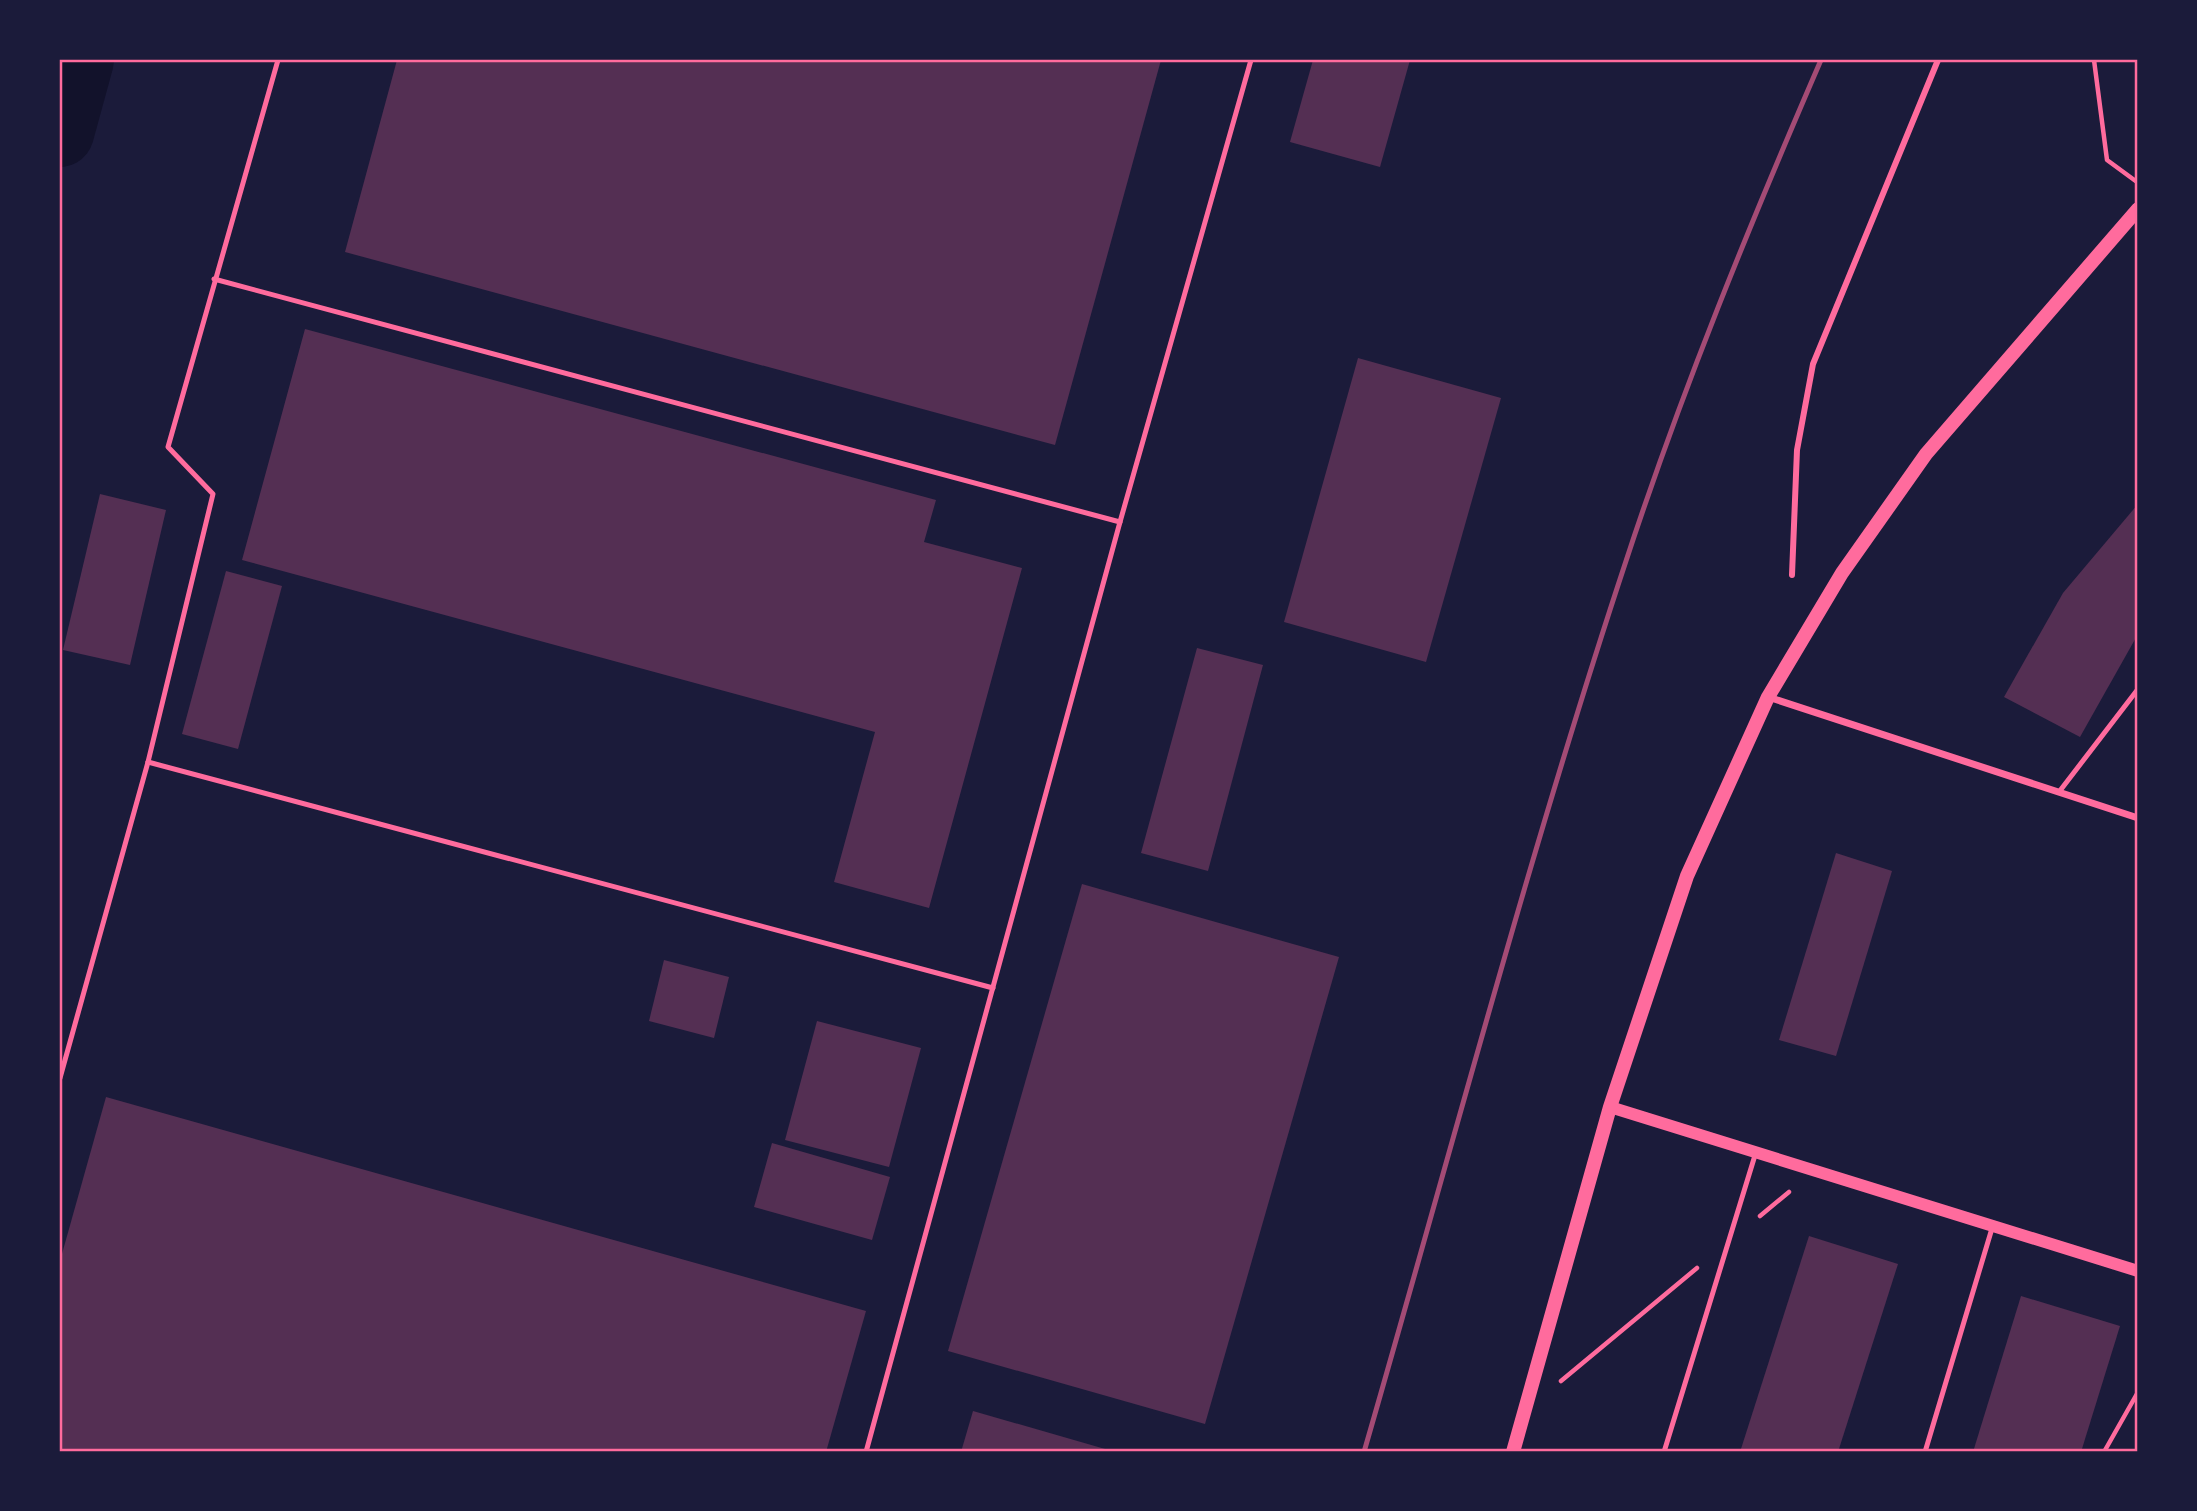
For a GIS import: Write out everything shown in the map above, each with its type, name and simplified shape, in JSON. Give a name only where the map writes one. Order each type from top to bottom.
[{"type":"main road","points":[[1513,1451],[1610,1107],[1687,876],[1768,697],[1842,573],[1926,454],[2137,209]]},
{"type":"street","points":[[1792,575],[1797,450],[1813,365],[1938,60]]},
{"type":"street","points":[[1768,697],[2137,818]]},
{"type":"street","points":[[1610,1107],[2137,1270]]},
{"type":"lane","points":[[60,1078],[148,762],[213,494],[168,447],[278,60]]},
{"type":"lane","points":[[866,1451],[1120,522],[1251,60]]},
{"type":"lane","points":[[214,279],[1120,522]]},
{"type":"lane","points":[[2059,792],[2137,689]]},
{"type":"lane","points":[[148,762],[993,988]]},
{"type":"lane","points":[[1664,1451],[1756,1152]]},
{"type":"lane","points":[[1925,1451],[1993,1226]]},
{"type":"path","points":[[2094,60],[2107,160],[2137,182]]},
{"type":"path","points":[[1758,1218],[1789,1192]]},
{"type":"path","points":[[1523,1414],[1705,1261]]},
{"type":"path","points":[[2104,1451],[2137,1392]]},
{"type":"building","points":[[397,60],[1161,60],[1055,445],[345,252]]},
{"type":"building","points":[[1313,60],[1410,60],[1380,167],[1290,142]]},
{"type":"building","points":[[305,329],[936,500],[924,542],[1022,568],[929,908],[834,882],[875,732],[242,560]]},
{"type":"building","points":[[1358,358],[1501,398],[1426,662],[1284,622]]},
{"type":"building","points":[[100,494],[166,510],[130,665],[63,650]]},
{"type":"building","points":[[2138,504],[2138,634],[2080,737],[2004,697],[2063,593]]},
{"type":"building","points":[[226,571],[282,586],[238,749],[182,734]]},
{"type":"building","points":[[1197,648],[1263,665],[1208,871],[1141,853]]},
{"type":"building","points":[[1836,853],[1892,871],[1836,1056],[1779,1040]]},
{"type":"building","points":[[1082,884],[1339,957],[1205,1424],[948,1351]]},
{"type":"building","points":[[664,960],[729,977],[714,1038],[649,1021]]},
{"type":"building","points":[[817,1021],[921,1048],[889,1167],[785,1140]]},
{"type":"building","points":[[106,1097],[866,1311],[826,1452],[60,1452],[60,1261]]},
{"type":"building","points":[[772,1143],[890,1177],[872,1240],[754,1207]]},
{"type":"building","points":[[1809,1236],[1898,1264],[1838,1452],[1740,1452]]},
{"type":"building","points":[[2021,1296],[2120,1326],[2081,1452],[1973,1452]]},
{"type":"building","points":[[973,1411],[1112,1451],[1112,1452],[961,1452]]},
{"type":"waterway","points":[[60,133],[80,60]]},
{"type":"railway","points":[[1364,1452],[1523,893],[1626,561],[1718,308],[1821,60]]}]
